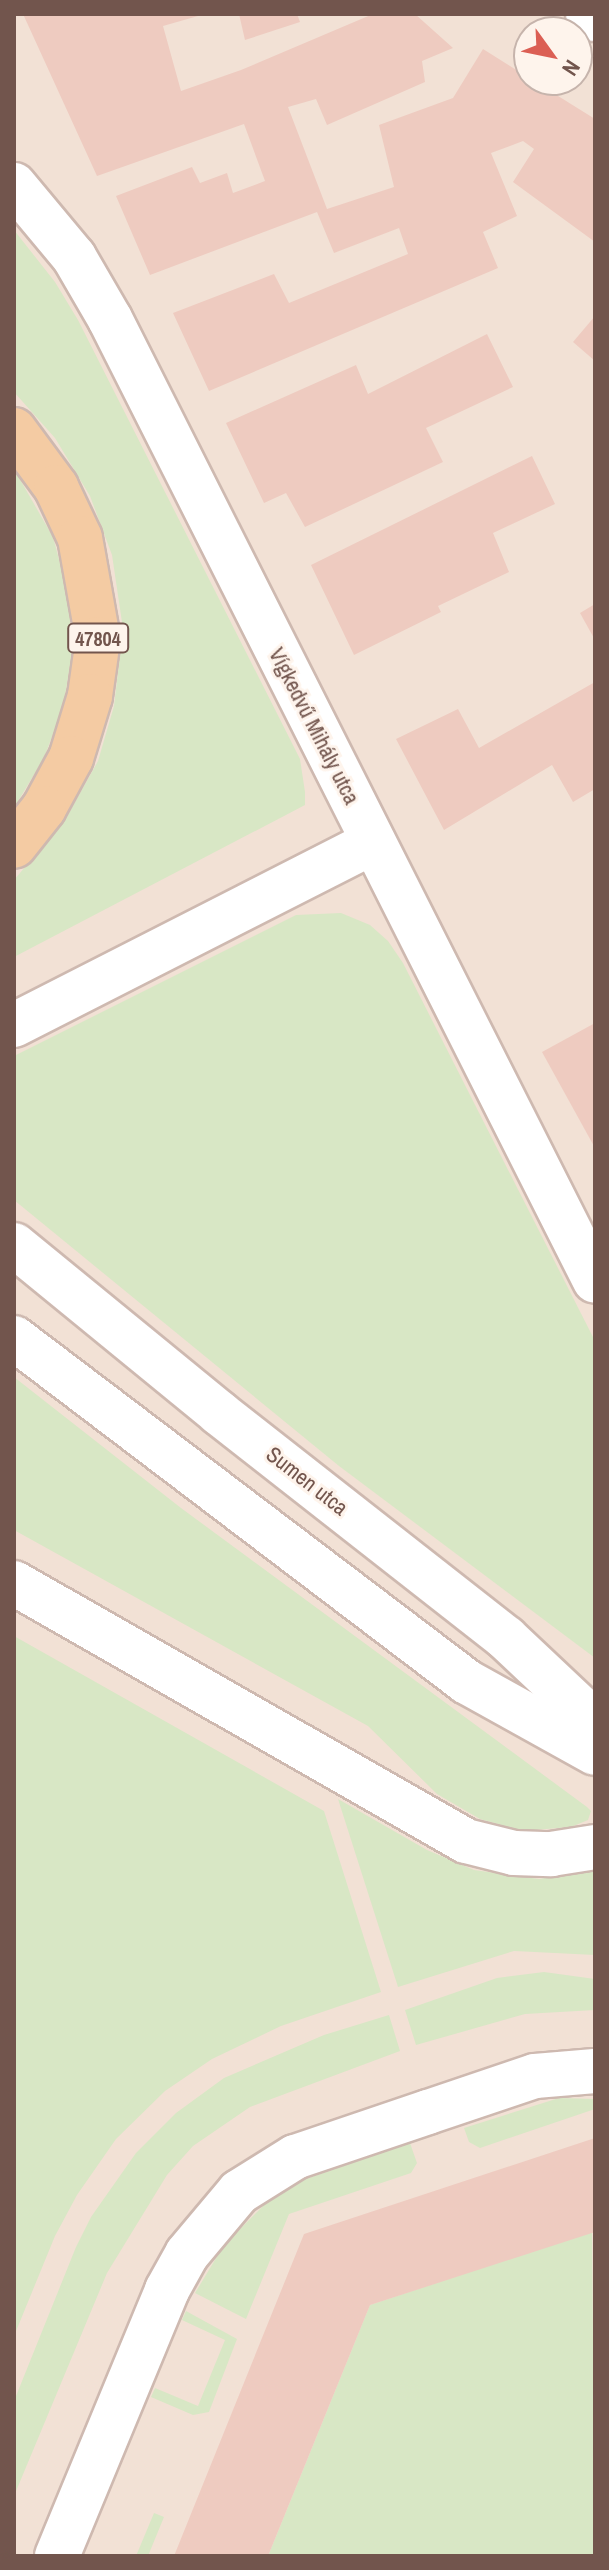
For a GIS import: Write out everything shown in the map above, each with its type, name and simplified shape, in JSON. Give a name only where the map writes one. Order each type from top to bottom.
[{"type":"main road","name":"47804","points":[[14,430],[56,487],[80,538],[98,639],[90,696],[71,758],[44,808],[14,846]]},
{"type":"street","points":[[588,14],[595,19]]},
{"type":"street","name":"Vígkedvű Mihály utca","points":[[14,185],[74,257],[110,319],[595,1281]]},
{"type":"street","points":[[14,1025],[373,842]]},
{"type":"street","name":"Sumen utca","points":[[14,1245],[219,1413],[506,1638],[595,1722]]},
{"type":"street","points":[[14,1338],[467,1682],[595,1753]]},
{"type":"street","points":[[14,1583],[466,1841],[514,1853],[551,1854],[595,1847]]},
{"type":"street","points":[[57,2556],[162,2300],[187,2254],[239,2192],[295,2157],[535,2076],[595,2071]]},
{"type":"shaded area","points":[[14,14],[595,14],[595,2556],[14,2556]]},
{"type":"green space","points":[[14,230],[55,282],[78,320],[300,759],[305,805],[14,957],[14,880],[65,820],[98,761],[114,706],[123,629],[112,555],[90,496],[55,438],[14,392]]},
{"type":"green space","points":[[14,469],[53,537],[69,596],[73,648],[63,708],[44,758],[14,808]]},
{"type":"green space","points":[[341,913],[370,925],[388,941],[403,963],[595,1341],[595,1658],[339,1466],[14,1200],[14,1056],[296,915]]},
{"type":"green space","points":[[14,1377],[181,1508],[587,1807],[591,1811],[588,1820],[571,1827],[522,1831],[480,1819],[437,1794],[368,1726],[14,1530]]},
{"type":"green space","points":[[14,1636],[324,1811],[381,1992],[281,2026],[212,2059],[165,2091],[116,2139],[77,2195],[55,2236],[14,2336]]},
{"type":"green space","points":[[338,1799],[427,1850],[474,1870],[539,1879],[595,1869],[595,1955],[514,1951],[398,1987]]},
{"type":"green space","points":[[544,1972],[595,1979],[595,2010],[525,2014],[416,2045],[405,2010],[497,1978]]},
{"type":"green space","points":[[389,2015],[400,2051],[250,2107],[193,2146],[167,2175],[107,2273],[14,2496],[14,2401],[76,2247],[91,2217],[136,2153],[176,2113],[224,2078],[324,2035]]},
{"type":"green space","points":[[559,2098],[595,2099],[595,2109],[480,2148],[469,2142],[464,2128]]},
{"type":"green space","points":[[410,2143],[417,2163],[411,2173],[289,2214],[246,2319],[195,2293],[224,2245],[271,2198],[300,2181]]},
{"type":"green space","points":[[592,2231],[595,2556],[268,2556],[370,2305]]},
{"type":"green space","points":[[186,2311],[237,2339],[209,2412],[193,2415],[151,2397],[155,2388],[198,2406],[225,2340],[182,2320]]},
{"type":"green space","points":[[154,2513],[164,2517],[148,2556],[136,2556]]},
{"type":"building","points":[[23,14],[205,14],[163,26],[181,91],[241,70],[373,14],[415,14],[453,48],[422,61],[425,82],[327,125],[316,99],[288,107],[327,209],[394,187],[379,125],[453,98],[483,49],[513,68],[513,96],[558,96],[595,119],[595,242],[513,182],[534,149],[523,141],[491,153],[517,216],[483,232],[498,268],[209,391],[173,313],[274,274],[289,303],[408,254],[399,228],[334,253],[317,212],[150,275],[116,196],[192,167],[200,183],[227,173],[233,193],[265,181],[244,124],[97,176]]},
{"type":"building","points":[[239,14],[297,14],[300,22],[245,40]]},
{"type":"building","points":[[595,316],[595,361],[573,342]]},
{"type":"building","points":[[487,334],[513,387],[426,428],[443,462],[305,527],[286,493],[264,503],[226,423],[356,365],[368,394]]},
{"type":"building","points":[[532,456],[555,504],[493,533],[509,572],[438,606],[441,612],[354,655],[311,565]]},
{"type":"building","points":[[595,604],[595,640],[580,613]]},
{"type":"building","points":[[595,682],[595,789],[573,802],[552,765],[444,830],[396,739],[458,709],[479,748]]},
{"type":"building","points":[[595,1023],[595,1148],[542,1052]]},
{"type":"building","points":[[595,2138],[595,2232],[370,2305],[268,2556],[174,2556],[304,2234]]}]
